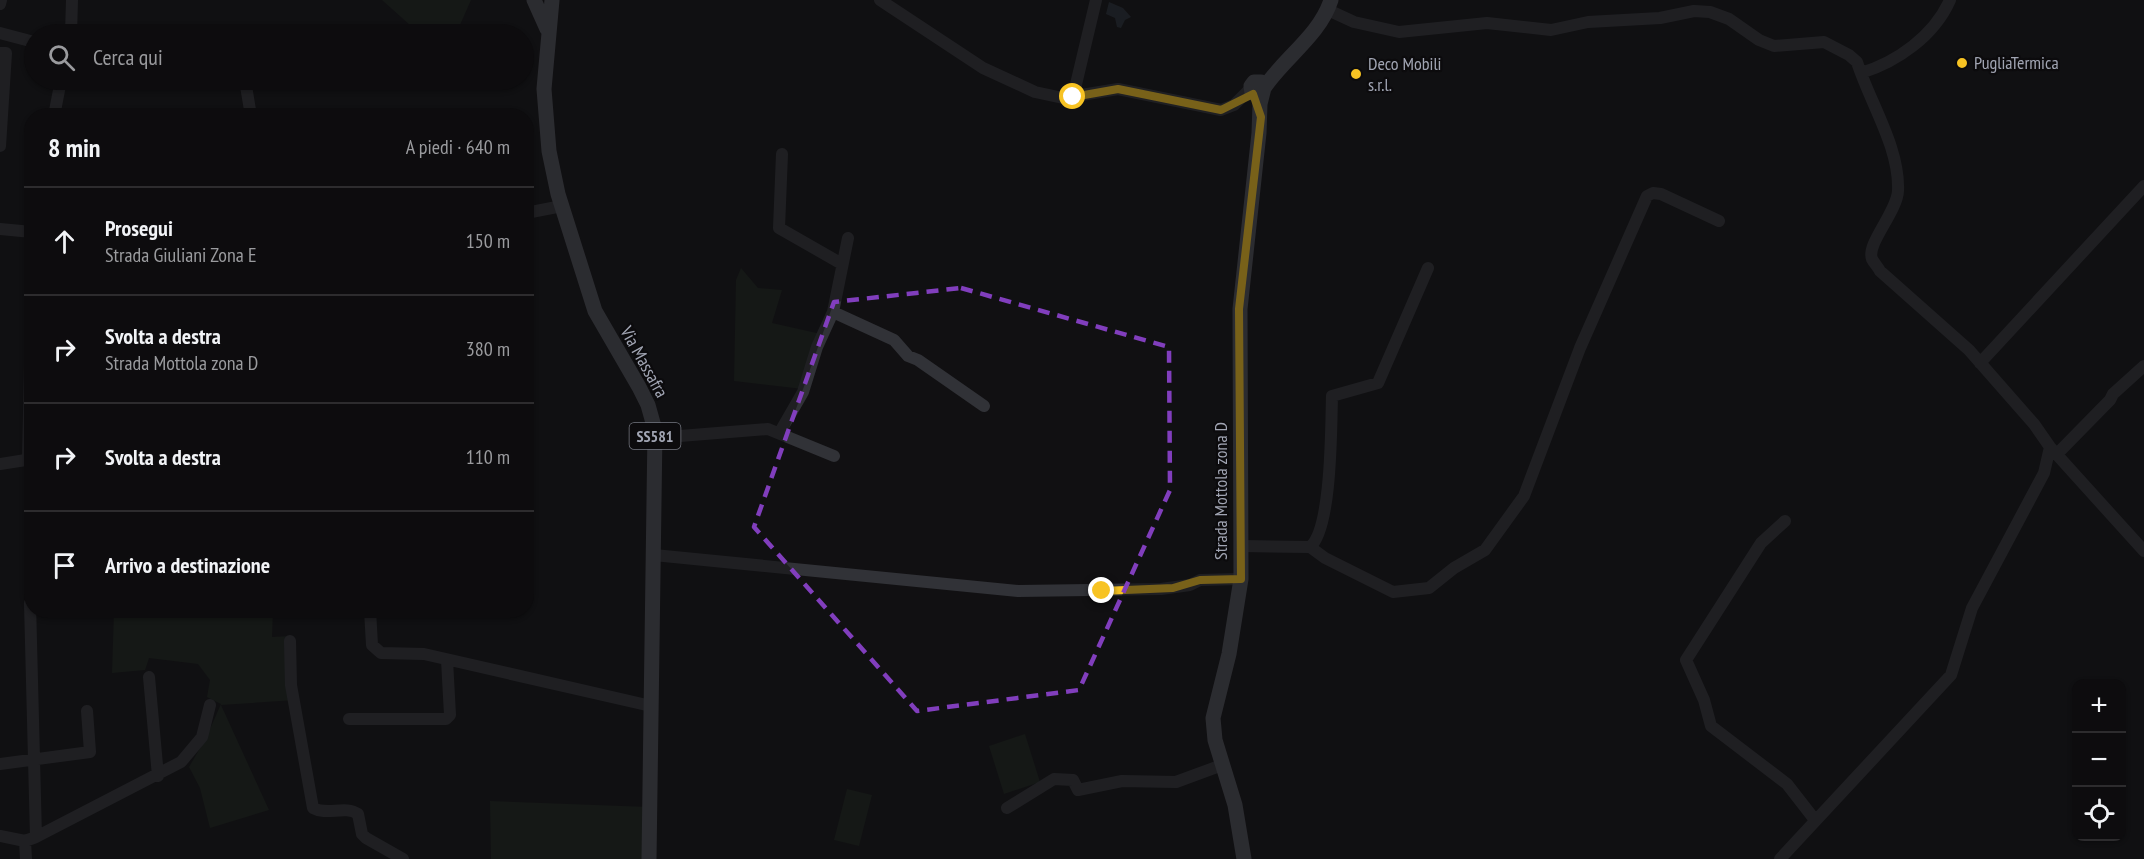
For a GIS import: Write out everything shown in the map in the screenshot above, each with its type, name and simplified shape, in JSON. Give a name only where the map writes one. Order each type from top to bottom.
[{"type":"main road","points":[[534,0],[549,35]]},
{"type":"main road","name":"Via Massafra","points":[[552,0],[545,99],[549,151],[562,206],[595,311],[648,405],[656,438],[649,859]]},
{"type":"main road","points":[[1255,91],[1272,66],[1289,56],[1317,27],[1329,5]]},
{"type":"main road","name":"Strada Mottola zona D","points":[[1244,859],[1235,805],[1215,740],[1214,718],[1230,654],[1241,579],[1239,309],[1261,117],[1255,91]]},
{"type":"street","points":[[71,24],[72,0]]},
{"type":"street","points":[[879,0],[982,68],[1035,92],[1063,98],[1118,89],[1221,110],[1234,105],[1255,91]]},
{"type":"street","points":[[1073,97],[1096,0]]},
{"type":"street","points":[[1861,73],[1883,66],[1911,46],[1932,28],[1943,15],[1950,0]]},
{"type":"street","points":[[1329,5],[1354,22],[1399,32],[1487,23],[1551,30],[1588,22],[1636,20],[1694,11],[1710,12],[1729,19],[1759,40],[1774,46],[1824,42],[1852,56],[1889,144],[1898,192],[1894,209],[1872,248],[1872,259],[1880,271],[1980,363],[2034,424],[2053,451],[2144,551]]},
{"type":"street","points":[[0,33],[24,39]]},
{"type":"street","points":[[0,53],[6,53],[0,146]]},
{"type":"street","points":[[56,108],[59,90]]},
{"type":"street","points":[[247,90],[250,108]]},
{"type":"street","points":[[782,154],[779,228],[842,264]]},
{"type":"street","points":[[1980,363],[2144,186]]},
{"type":"street","points":[[1242,546],[1310,547],[1325,558],[1393,592],[1429,588],[1454,568],[1485,550],[1524,496],[1580,348],[1647,196],[1653,193],[1661,194],[1719,222]]},
{"type":"street","points":[[534,211],[562,206]]},
{"type":"street","points":[[0,229],[24,231]]},
{"type":"street","points":[[780,432],[803,392],[817,347],[833,312],[848,238]]},
{"type":"street","points":[[1310,547],[1316,542],[1324,515],[1329,480],[1332,396],[1378,383],[1428,268]]},
{"type":"street","points":[[833,312],[894,340],[912,359],[918,360],[984,406]]},
{"type":"street","points":[[1780,859],[1951,675],[1972,608],[2044,473],[2053,451],[2144,366]]},
{"type":"street","points":[[656,438],[768,429],[834,456]]},
{"type":"street","points":[[0,464],[24,460]]},
{"type":"street","points":[[1785,521],[1761,543],[1686,660],[1704,700],[1712,726],[1787,784],[1815,820]]},
{"type":"street","points":[[654,555],[1018,591],[1161,590],[1190,585],[1200,580],[1241,579]]},
{"type":"street","points":[[26,859],[30,839],[32,759],[30,618]]},
{"type":"street","points":[[370,618],[372,645],[381,652],[424,654],[651,706]]},
{"type":"street","points":[[290,641],[291,685],[313,807],[323,811],[353,811],[358,814],[362,834],[366,838],[403,859]]},
{"type":"street","points":[[349,719],[446,719],[450,715],[447,660]]},
{"type":"street","points":[[149,677],[158,776]]},
{"type":"street","points":[[0,836],[30,839],[158,776],[181,762],[194,750],[202,737],[210,705]]},
{"type":"street","points":[[0,764],[90,752],[87,711]]},
{"type":"street","points":[[1007,808],[1054,779],[1073,780],[1078,790],[1122,781],[1176,782],[1222,765]]},
{"type":"highlighted area","points":[[961,288],[1169,347],[1170,490],[1079,690],[917,711],[754,527],[834,302]]},
{"type":"shaded area","points":[[382,0],[471,0],[460,24],[409,24]]},
{"type":"shaded area","points":[[1109,2],[1123,8],[1131,17],[1125,20],[1121,28],[1117,27],[1115,18],[1106,14]]},
{"type":"shaded area","points":[[741,268],[758,288],[782,290],[772,323],[821,334],[803,389],[734,381],[736,280]]},
{"type":"shaded area","points":[[114,618],[273,618],[272,637],[291,636],[295,700],[221,705],[269,810],[210,828],[200,788],[189,767],[206,738],[221,704],[207,697],[210,680],[198,664],[149,658],[145,670],[112,673]]},
{"type":"shaded area","points":[[1025,734],[1040,782],[1004,794],[989,746]]},
{"type":"shaded area","points":[[847,789],[872,795],[859,846],[834,840]]},
{"type":"shaded area","points":[[490,801],[649,807],[647,859],[491,859]]},
{"type":"place","name":"PugliaTermica","points":[[1962,63]]},
{"type":"place","name":"Deco Mobili s.r.l.","points":[[1356,74]]},
{"type":"route","points":[[1073,97],[1118,89],[1221,110],[1253,94],[1261,117],[1239,309],[1241,579],[1200,580],[1190,585],[1161,590],[1102,591]]}]
